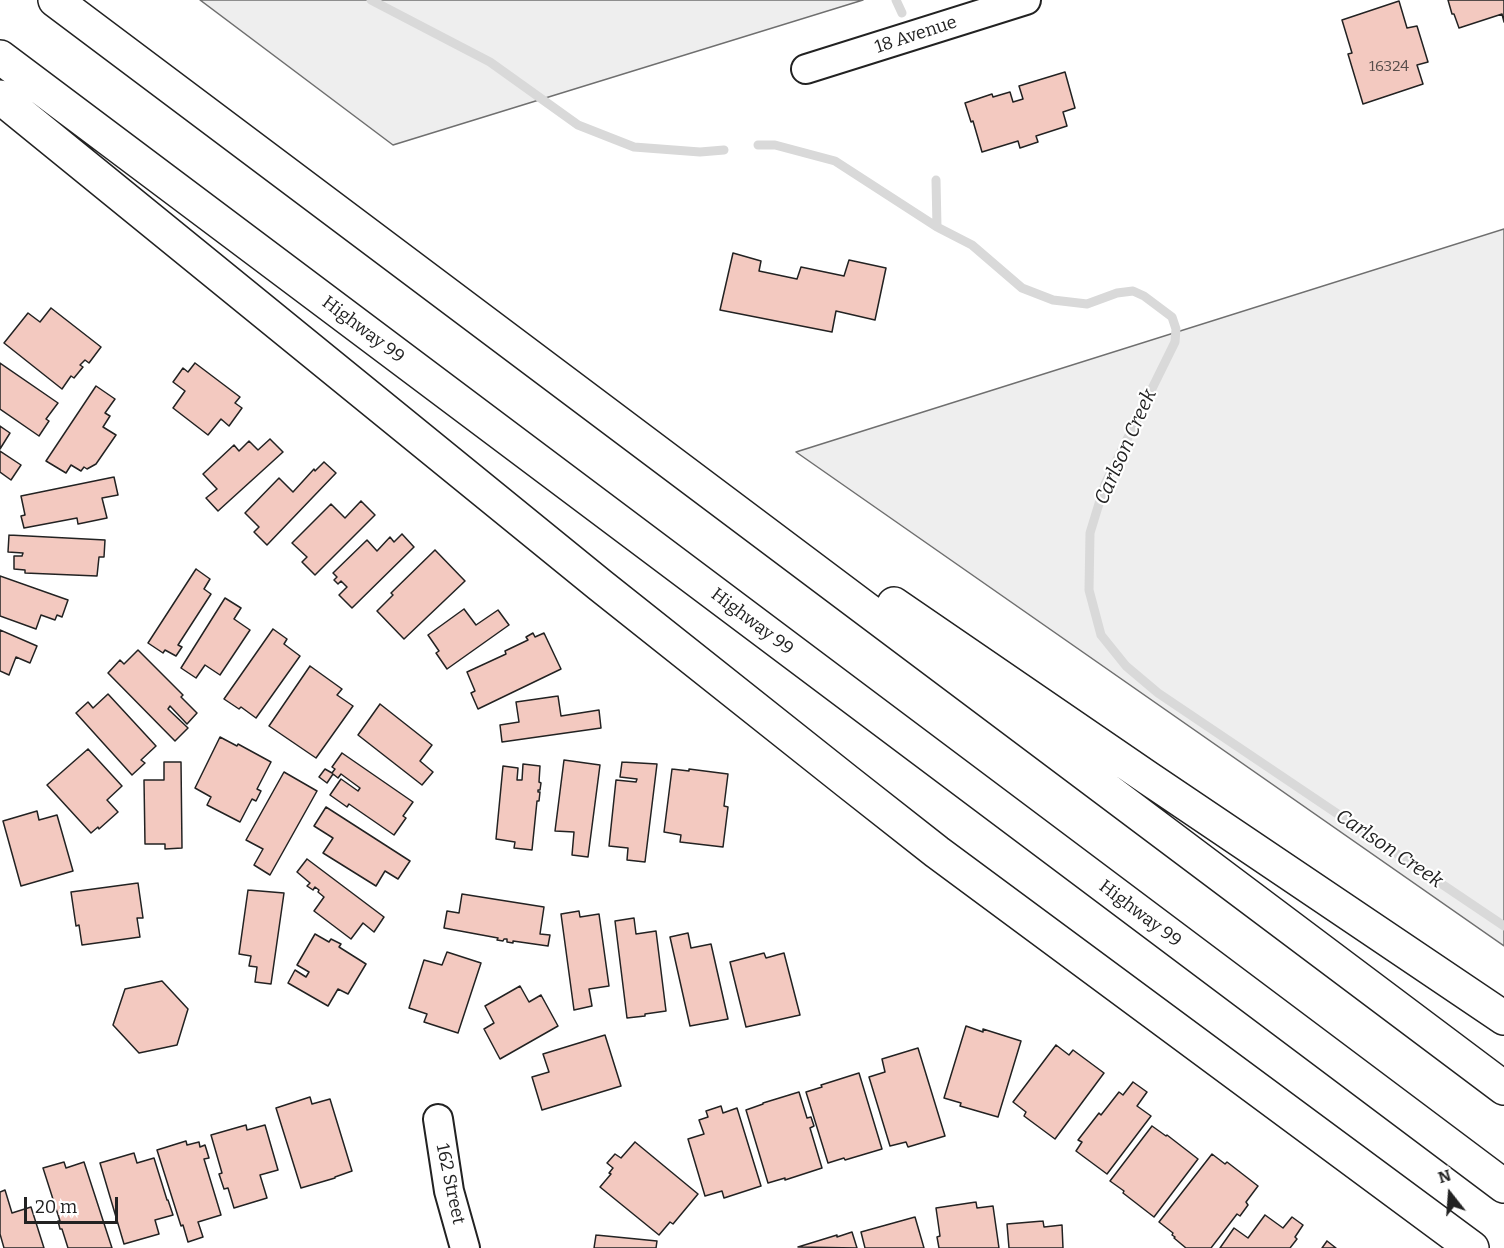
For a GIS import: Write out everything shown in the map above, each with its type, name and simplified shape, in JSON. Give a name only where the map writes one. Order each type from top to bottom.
[{"type":"highway","points":[[55,0],[1504,1088]]},
{"type":"highway","name":"Highway 99","points":[[0,57],[1504,1186]]},
{"type":"highway","points":[[0,97],[600,585],[937,852],[1472,1248]]},
{"type":"highway","points":[[550,371],[1504,1018]]},
{"type":"street","name":"18 Avenue","points":[[806,69],[1026,0]]},
{"type":"street","name":"162 Street","points":[[438,1119],[448,1191],[465,1248]]},
{"type":"shaded area","points":[[200,0],[863,0],[393,145]]},
{"type":"shaded area","points":[[1504,229],[1504,946],[796,452]]},
{"type":"building","points":[[1448,0],[1504,0],[1504,22],[1502,14],[1459,28]]},
{"type":"building","points":[[1399,1],[1407,28],[1417,26],[1428,62],[1417,65],[1423,84],[1363,104],[1348,54],[1352,53],[1342,20]]},
{"type":"building","points":[[1065,72],[1075,108],[1063,112],[1067,126],[1036,136],[1038,142],[1020,148],[1018,141],[982,152],[965,103],[992,94],[993,97],[1010,92],[1013,102],[1023,99],[1019,86]]},
{"type":"building","points":[[733,253],[761,261],[759,271],[797,279],[801,267],[844,276],[849,260],[886,268],[875,320],[836,311],[832,332],[720,310]]},
{"type":"building","points":[[51,308],[101,347],[89,363],[85,360],[80,365],[83,367],[74,378],[71,376],[62,389],[4,343],[28,313],[40,322]]},
{"type":"building","points":[[0,363],[58,403],[46,419],[49,421],[39,436],[0,409]]},
{"type":"building","points":[[195,363],[240,397],[235,403],[242,408],[229,426],[221,419],[208,435],[173,408],[185,391],[173,382],[183,368],[188,372]]},
{"type":"building","points":[[96,386],[115,399],[105,413],[110,416],[103,427],[116,435],[96,464],[87,469],[84,467],[81,471],[71,465],[66,473],[46,461]]},
{"type":"building","points":[[0,426],[10,433],[0,449]]},
{"type":"building","points":[[270,439],[283,452],[218,511],[206,498],[217,489],[203,474],[234,445],[239,451],[249,441],[258,450]]},
{"type":"building","points":[[0,451],[21,465],[11,480],[0,472]]},
{"type":"building","points":[[324,462],[336,473],[267,545],[254,532],[259,527],[245,513],[279,478],[293,492],[314,469],[315,471]]},
{"type":"building","points":[[114,477],[118,495],[102,498],[107,518],[78,524],[77,518],[24,528],[21,516],[25,515],[21,496]]},
{"type":"building","points":[[361,501],[375,515],[315,575],[302,562],[307,557],[292,543],[331,504],[345,518]]},
{"type":"building","points":[[402,534],[414,547],[352,608],[339,595],[347,587],[341,581],[338,584],[334,580],[337,577],[333,573],[367,540],[377,551],[390,537],[394,542]]},
{"type":"building","points":[[9,535],[105,540],[104,557],[99,557],[97,576],[25,573],[25,570],[14,569],[14,556],[22,556],[23,553],[8,552]]},
{"type":"building","points":[[435,550],[465,581],[404,639],[377,611],[393,595],[391,593]]},
{"type":"building","points":[[196,569],[210,579],[204,589],[211,594],[178,645],[182,647],[176,656],[165,650],[163,653],[148,643]]},
{"type":"building","points":[[0,576],[68,600],[62,617],[57,615],[55,620],[41,615],[36,629],[0,616]]},
{"type":"building","points":[[225,598],[241,608],[234,619],[250,630],[220,675],[205,665],[196,678],[181,668]]},
{"type":"building","points":[[464,609],[476,625],[498,610],[509,625],[447,669],[428,635]]},
{"type":"building","points":[[273,629],[287,639],[284,644],[300,656],[256,718],[241,707],[239,709],[224,699]]},
{"type":"building","points":[[0,630],[37,646],[30,663],[16,657],[9,675],[0,671]]},
{"type":"building","points":[[533,633],[535,637],[544,633],[561,669],[478,709],[471,693],[475,691],[467,672],[506,654],[505,651],[528,640],[526,637]]},
{"type":"building","points":[[138,650],[183,695],[181,697],[197,713],[187,724],[170,706],[168,709],[188,728],[175,741],[108,673],[120,660],[124,664]]},
{"type":"building","points":[[310,666],[342,689],[337,695],[353,706],[316,758],[269,726]]},
{"type":"building","points":[[108,694],[156,746],[141,760],[145,763],[132,775],[76,713],[88,702],[93,708]]},
{"type":"building","points":[[558,696],[561,716],[599,710],[601,728],[502,742],[500,725],[519,722],[516,702]]},
{"type":"building","points":[[380,704],[432,745],[420,761],[433,772],[422,785],[358,735]]},
{"type":"building","points":[[220,737],[271,762],[257,789],[261,791],[256,801],[252,799],[240,822],[207,805],[211,797],[195,788]]},
{"type":"building","points":[[88,749],[122,786],[107,800],[118,812],[91,833],[47,785]]},
{"type":"building","points":[[342,753],[413,802],[403,816],[406,818],[394,835],[349,804],[347,807],[330,795],[341,779],[358,791],[360,788],[341,774],[338,778],[333,774],[327,783],[319,777],[325,769],[332,773],[335,769],[332,767]]},
{"type":"building","points":[[564,760],[600,765],[588,857],[572,855],[574,832],[555,831]]},
{"type":"building","points":[[164,762],[181,762],[182,848],[165,849],[165,844],[145,844],[144,780],[164,780]]},
{"type":"building","points":[[622,762],[657,764],[645,862],[627,860],[628,848],[609,846],[616,780],[636,782],[637,779],[620,777]]},
{"type":"building","points":[[523,764],[540,766],[539,782],[541,783],[540,790],[538,790],[540,792],[532,850],[514,848],[515,842],[496,839],[503,766],[518,768],[517,780],[522,780]]},
{"type":"building","points":[[672,769],[728,774],[724,806],[728,807],[723,847],[680,842],[681,835],[664,832]]},
{"type":"building","points":[[284,772],[317,791],[270,875],[254,865],[263,849],[246,840]]},
{"type":"building","points":[[326,807],[410,861],[398,879],[385,871],[376,886],[323,853],[333,838],[314,826]]},
{"type":"building","points":[[37,811],[39,820],[57,815],[73,871],[21,886],[3,821]]},
{"type":"building","points":[[307,859],[384,917],[374,932],[363,923],[351,939],[314,911],[324,897],[315,887],[313,890],[307,886],[310,883],[297,872]]},
{"type":"building","points":[[138,883],[143,918],[137,918],[140,937],[82,945],[79,925],[76,926],[71,892]]},
{"type":"building","points":[[248,890],[284,893],[271,984],[255,982],[257,967],[249,966],[251,956],[239,954]]},
{"type":"building","points":[[462,894],[544,907],[540,934],[550,935],[548,946],[507,942],[507,939],[497,940],[498,938],[444,928],[447,911],[459,913]]},
{"type":"building","points":[[579,911],[580,917],[599,914],[609,986],[589,989],[592,1006],[574,1010],[561,914]]},
{"type":"building","points":[[634,918],[636,934],[656,931],[666,1011],[627,1018],[615,921]]},
{"type":"building","points":[[688,933],[691,948],[711,944],[728,1019],[690,1026],[670,937]]},
{"type":"building","points":[[315,934],[329,942],[331,939],[341,944],[339,947],[366,964],[348,994],[338,989],[328,1006],[288,983],[295,970],[306,977],[309,972],[297,965]]},
{"type":"building","points":[[447,952],[481,963],[458,1033],[424,1022],[427,1014],[409,1008],[424,960],[442,965]]},
{"type":"building","points":[[764,953],[766,958],[784,953],[800,1015],[746,1027],[730,962]]},
{"type":"building","points":[[162,981],[188,1009],[177,1045],[139,1053],[113,1025],[125,989]]},
{"type":"building","points":[[520,986],[529,1002],[541,995],[558,1026],[500,1059],[484,1029],[494,1023],[485,1006]]},
{"type":"building","points":[[966,1026],[1021,1041],[998,1117],[960,1106],[961,1103],[944,1098]]},
{"type":"building","points":[[605,1035],[621,1086],[542,1110],[532,1077],[549,1072],[543,1054]]},
{"type":"building","points":[[1056,1045],[1069,1055],[1073,1050],[1104,1073],[1055,1139],[1024,1116],[1026,1112],[1013,1102]]},
{"type":"building","points":[[918,1048],[945,1136],[908,1147],[906,1142],[890,1146],[869,1077],[885,1072],[882,1059]]},
{"type":"building","points":[[859,1073],[882,1149],[828,1163],[806,1092]]},
{"type":"building","points":[[1133,1082],[1147,1092],[1137,1106],[1151,1116],[1107,1174],[1076,1151],[1082,1142],[1078,1140],[1099,1113],[1101,1115],[1119,1092],[1123,1095]]},
{"type":"building","points":[[799,1092],[807,1118],[811,1117],[814,1126],[810,1128],[822,1168],[768,1183],[746,1110]]},
{"type":"building","points":[[310,1097],[312,1104],[330,1099],[352,1171],[301,1188],[276,1108]]},
{"type":"building","points":[[721,1106],[723,1113],[737,1108],[761,1186],[724,1198],[722,1191],[705,1196],[688,1139],[704,1134],[699,1120],[708,1117],[706,1111]]},
{"type":"building","points":[[246,1125],[247,1130],[265,1125],[278,1170],[260,1175],[267,1198],[234,1208],[228,1188],[224,1189],[219,1174],[222,1173],[211,1135]]},
{"type":"building","points":[[1152,1126],[1198,1159],[1154,1217],[1110,1181]]},
{"type":"building","points":[[186,1141],[187,1145],[199,1142],[200,1147],[205,1145],[209,1158],[204,1159],[221,1215],[198,1222],[203,1237],[188,1242],[157,1150]]},
{"type":"building","points":[[635,1142],[698,1194],[673,1224],[670,1222],[659,1235],[600,1187],[613,1168],[607,1163],[615,1154],[621,1158]]},
{"type":"building","points":[[134,1153],[137,1163],[154,1158],[173,1215],[155,1220],[159,1234],[124,1244],[100,1163]]},
{"type":"building","points":[[1212,1154],[1225,1164],[1227,1162],[1258,1186],[1246,1202],[1248,1205],[1240,1216],[1237,1214],[1211,1248],[1186,1248],[1159,1222]]},
{"type":"building","points":[[64,1162],[66,1168],[84,1162],[112,1248],[68,1248],[62,1229],[60,1229],[58,1221],[60,1221],[43,1168]]},
{"type":"building","points":[[5,1190],[12,1213],[31,1207],[44,1248],[4,1248],[0,1234],[0,1192]]},
{"type":"building","points":[[976,1202],[977,1208],[993,1206],[999,1248],[939,1248],[937,1237],[940,1236],[936,1208]]},
{"type":"building","points":[[1265,1215],[1283,1228],[1292,1217],[1303,1225],[1290,1248],[1220,1248],[1234,1228],[1248,1238]]},
{"type":"building","points":[[915,1217],[924,1248],[865,1248],[861,1232]]},
{"type":"building","points":[[1043,1221],[1044,1227],[1062,1225],[1063,1248],[1009,1248],[1007,1224]]},
{"type":"building","points":[[852,1232],[857,1248],[798,1247],[837,1235],[837,1237]]},
{"type":"building","points":[[596,1235],[657,1241],[656,1248],[594,1248]]},
{"type":"building","points":[[1327,1241],[1336,1248],[1322,1248]]},
{"type":"waterway","points":[[371,0],[490,62],[578,125],[634,147],[700,152],[724,150]]},
{"type":"waterway","points":[[896,0],[902,13]]},
{"type":"waterway","name":"Carlson Creek","points":[[758,145],[775,145],[835,161],[937,227],[972,245],[1022,288],[1053,300],[1087,304],[1117,293],[1133,291],[1144,296],[1172,317],[1176,329],[1175,342],[1105,484],[1090,533],[1089,590],[1101,635],[1126,666],[1158,693],[1504,926]]},
{"type":"waterway","points":[[936,180],[937,227]]}]
